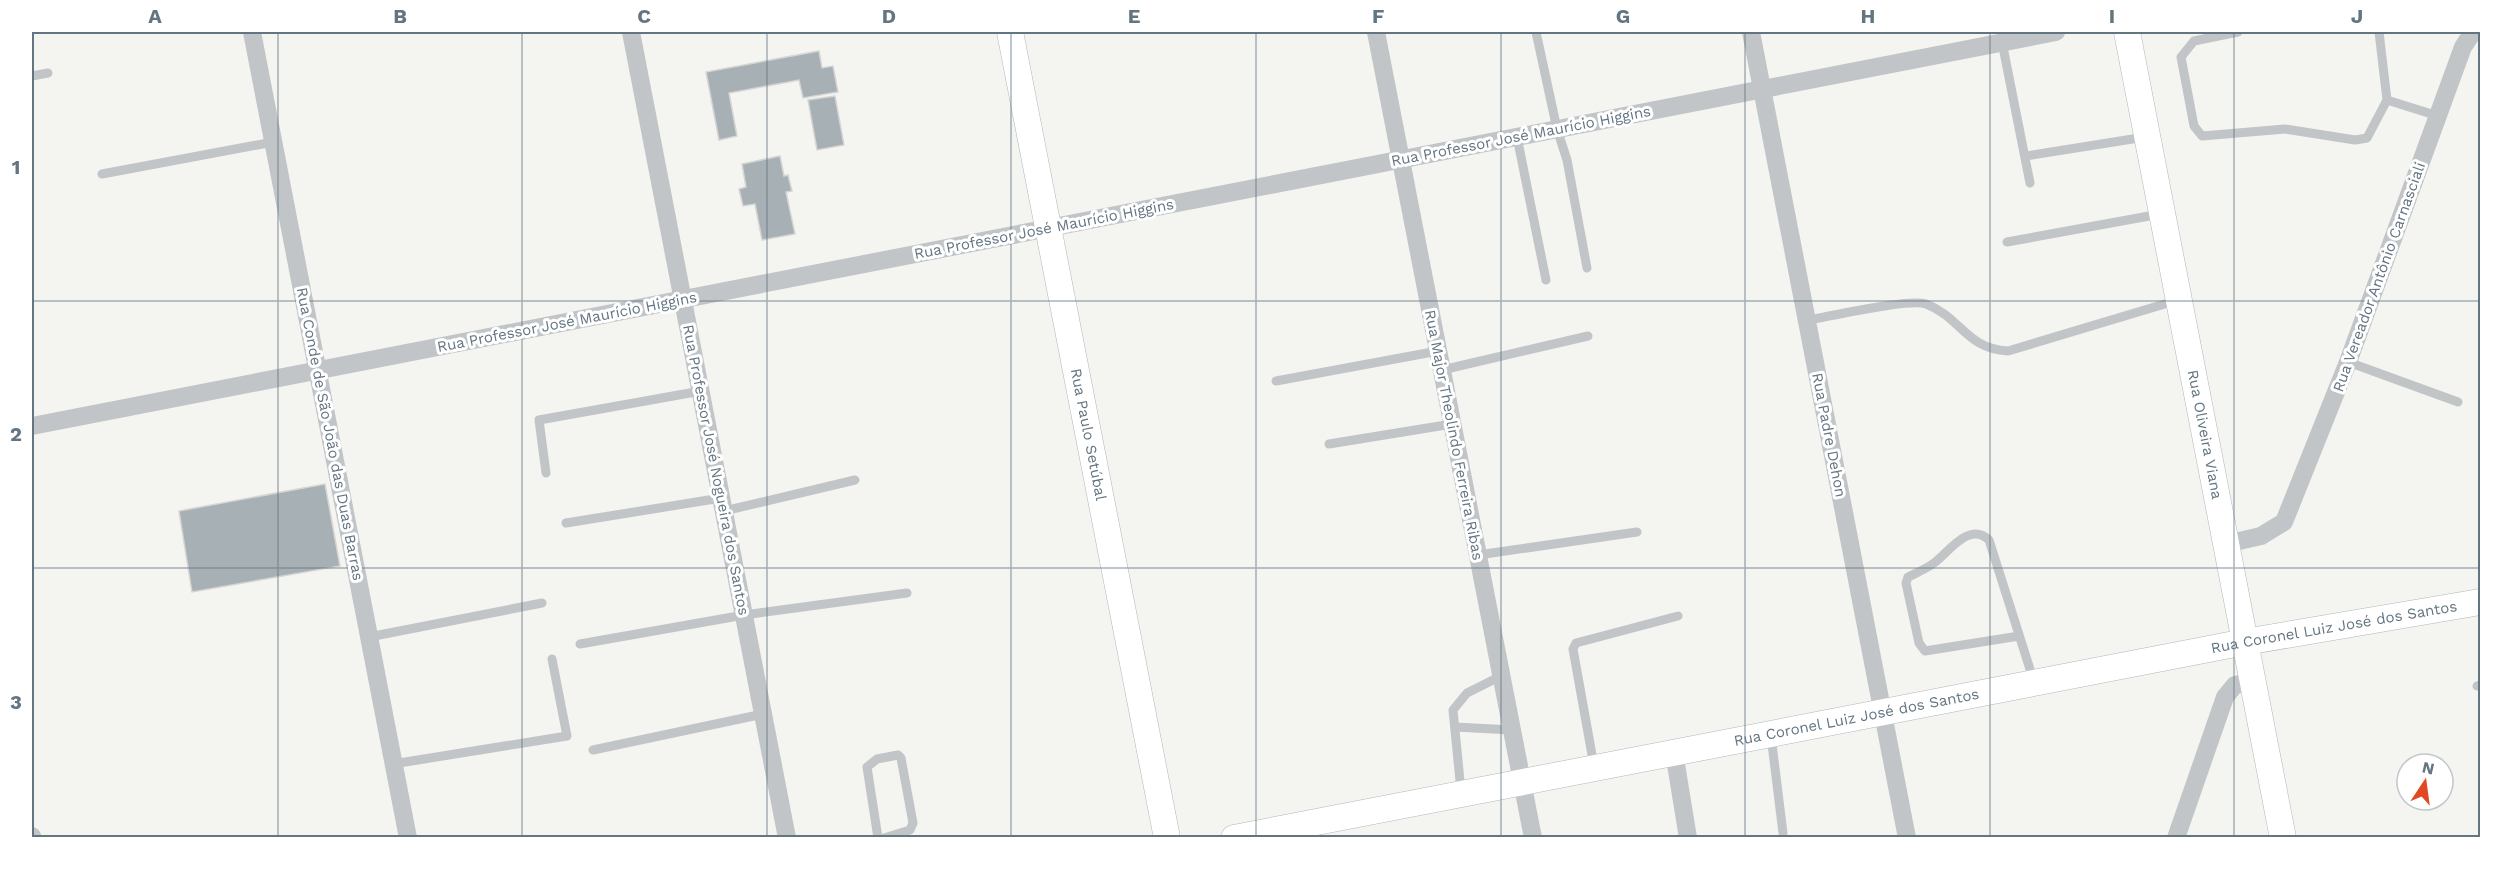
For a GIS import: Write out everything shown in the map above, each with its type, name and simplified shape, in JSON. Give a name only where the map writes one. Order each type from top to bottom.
[{"type":"main road","name":"Rua Paulo Setúbal","points":[[1010,32],[1167,837]]},
{"type":"main road","name":"Rua Oliveira Viana","points":[[2127,32],[2283,837]]},
{"type":"main road","name":"Rua Coronel Luiz José dos Santos","points":[[1234,837],[2245,642],[2481,602]]},
{"type":"street","name":"Rua Conde de São João das Duas Barras","points":[[252,32],[408,837]]},
{"type":"street","name":"Rua Professor José Nogueira dos Santos","points":[[631,32],[787,837]]},
{"type":"street","name":"Rua Major Theolindo Ferreira Ribas","points":[[1376,32],[1533,837]]},
{"type":"street","name":"Rua Padre Dehon","points":[[1751,32],[1907,837]]},
{"type":"street","name":"Rua Professor José Maurício Higgins","points":[[32,426],[2056,32]]},
{"type":"street","name":"Rua Vereador Antônio Carnasciali","points":[[2226,544],[2261,536],[2284,522],[2348,363],[2463,47],[2473,32]]},
{"type":"street","points":[[2176,837],[2225,697],[2235,685],[2253,681]]},
{"type":"street","points":[[1674,752],[1688,837]]},
{"type":"lane","points":[[1536,32],[1557,129],[1567,160],[1587,268]]},
{"type":"lane","points":[[2238,32],[2194,41],[2181,57],[2194,126],[2202,136],[2286,129],[2362,140],[2367,138],[2387,100],[2379,32]]},
{"type":"lane","points":[[2002,42],[2030,183]]},
{"type":"lane","points":[[32,76],[48,72]]},
{"type":"lane","points":[[2387,100],[2438,116]]},
{"type":"lane","points":[[1517,136],[1546,280]]},
{"type":"lane","points":[[2026,156],[2147,136]]},
{"type":"lane","points":[[102,174],[273,142]]},
{"type":"lane","points":[[2007,242],[2162,214]]},
{"type":"lane","points":[[1807,320],[1923,303],[1945,313],[1973,340],[1991,350],[2008,351],[2179,300]]},
{"type":"lane","points":[[1442,369],[1588,336]]},
{"type":"lane","points":[[1276,381],[1438,351]]},
{"type":"lane","points":[[2348,363],[2458,402]]},
{"type":"lane","points":[[546,473],[539,420],[700,392]]},
{"type":"lane","points":[[1329,444],[1452,424]]},
{"type":"lane","points":[[566,523],[722,504],[855,480]]},
{"type":"lane","points":[[1478,555],[1637,532]]},
{"type":"lane","points":[[2019,636],[1925,651],[1919,643],[1906,583],[1908,577],[1934,563],[1959,541],[1976,533],[1983,534],[1989,540],[2034,683]]},
{"type":"lane","points":[[580,644],[744,615],[907,593]]},
{"type":"lane","points":[[369,638],[542,603]]},
{"type":"lane","points":[[1594,768],[1573,649],[1576,643],[1678,616]]},
{"type":"lane","points":[[393,764],[567,736],[552,659]]},
{"type":"lane","points":[[1461,794],[1453,710],[1458,700],[1501,676]]},
{"type":"lane","points":[[593,750],[763,714]]},
{"type":"lane","points":[[1455,727],[1512,730]]},
{"type":"lane","points":[[1771,734],[1783,832]]},
{"type":"lane","points":[[878,837],[867,766],[877,759],[898,755],[901,758],[913,823],[910,830],[884,837]]},
{"type":"building","points":[[819,51],[822,68],[833,66],[838,92],[803,98],[799,80],[729,93],[737,136],[719,140],[706,72]]},
{"type":"building","points":[[835,96],[844,145],[817,150],[808,100]]},
{"type":"building","points":[[780,156],[784,176],[788,175],[792,191],[786,192],[795,234],[762,240],[755,204],[743,206],[739,189],[746,187],[742,164]]},
{"type":"building","points":[[325,484],[340,566],[192,592],[179,511]]}]
